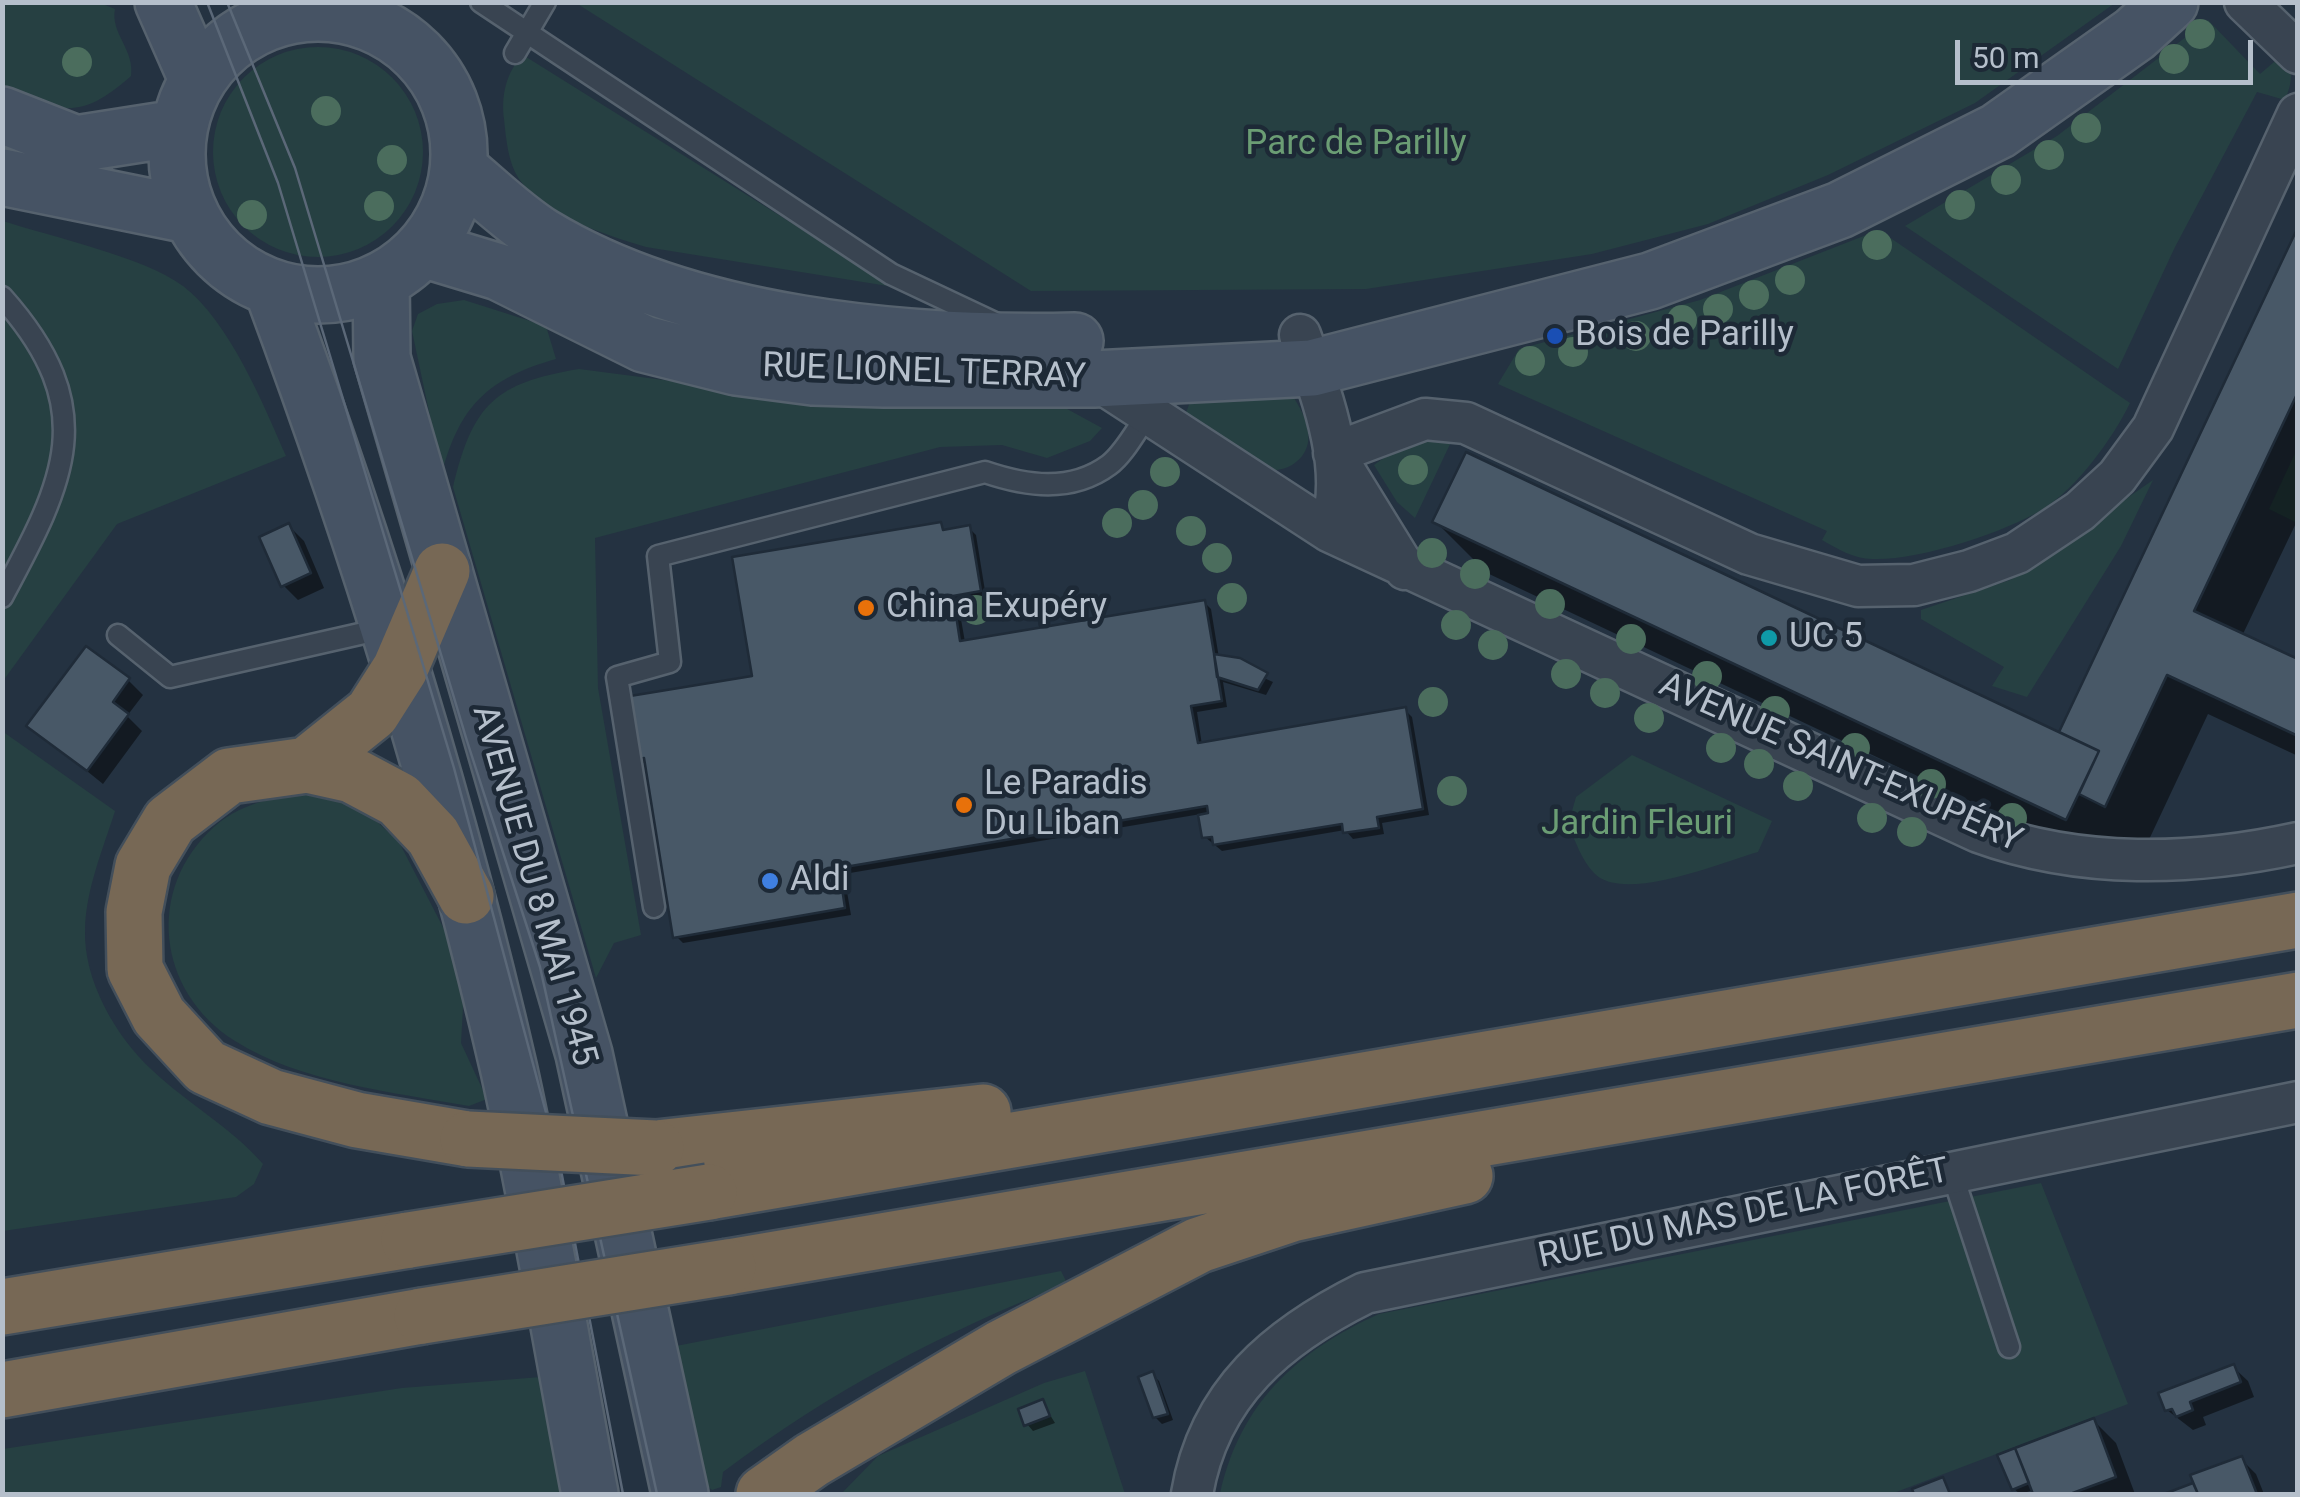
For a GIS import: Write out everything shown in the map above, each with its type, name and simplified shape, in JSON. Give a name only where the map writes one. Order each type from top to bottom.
[{"type":"highway","points":[[307,765],[372,713],[413,622]]},
{"type":"highway","points":[[466,896],[433,836],[399,800],[352,775],[307,765],[229,776],[170,820],[143,866],[134,912],[135,968],[159,1016],[206,1066],[270,1096],[358,1120],[468,1139],[656,1148],[924,1116],[1270,1093]]},
{"type":"highway","points":[[2,1307],[710,1192],[1270,1093],[2298,920]]},
{"type":"highway","points":[[2,1390],[2298,1000]]},
{"type":"highway","points":[[764,1494],[812,1460],[1001,1348],[1199,1245],[1292,1214],[1435,1184],[1822,1080]]},
{"type":"main road","points":[[2,115],[76,144],[188,104],[241,35],[271,20],[304,13],[337,13],[370,22],[399,20],[440,82],[458,125],[459,169],[448,212],[402,265],[332,295],[272,288],[238,271],[210,246],[189,215],[177,172],[188,104],[163,2]]},
{"type":"main road","name":"RUE LIONEL TERRAY","points":[[402,265],[498,272],[644,344],[736,367],[813,377],[1094,378],[1442,332],[1650,281],[1840,210],[1998,131],[2135,34],[2170,2]]},
{"type":"main road","name":"RUE LIONEL TERRAY","points":[[459,169],[541,235],[638,280],[703,301],[827,326],[1035,342],[1306,352]]},
{"type":"main road","points":[[2,177],[189,215]]},
{"type":"main road","name":"AVENUE DU 8 MAI 1945","points":[[402,265],[382,358],[413,622],[466,896],[509,1074],[590,1494]]},
{"type":"main road","name":"AVENUE DU 8 MAI 1945","points":[[272,288],[336,457],[413,622],[584,1054],[658,1408],[680,1494]]},
{"type":"street","points":[[2245,2],[2298,53]]},
{"type":"street","points":[[1334,453],[1426,419],[1466,423],[1749,554],[1858,586],[1914,586],[1969,572],[2017,553],[2080,511],[2118,477],[2153,428],[2298,114]]},
{"type":"street","name":"AVENUE SAINT-EXUPÉRY","points":[[1035,342],[1329,532],[2023,848],[2104,860],[2142,860],[2298,843]]},
{"type":"street","points":[[1306,352],[1334,453],[1339,506],[1329,532]]},
{"type":"street","points":[[1334,453],[1405,569]]},
{"type":"street","name":"RUE DU MAS DE LA FORÊT","points":[[1192,1494],[1226,1401],[1275,1346],[1318,1316],[1365,1293],[2298,1102]]},
{"type":"lane","points":[[482,2],[890,274],[1035,342]]},
{"type":"lane","points":[[515,52],[530,33],[545,2]]},
{"type":"lane","points":[[2,297],[37,336],[61,397],[64,460],[43,522],[2,598]]},
{"type":"lane","points":[[654,907],[617,676],[670,662],[658,556],[985,472],[1022,485],[1073,482],[1110,464],[1148,414]]},
{"type":"lane","points":[[118,635],[170,677],[413,622]]},
{"type":"lane","points":[[1952,1173],[2009,1347]]},
{"type":"green space","points":[[3,3],[100,3],[115,9],[114,18],[129,58],[131,76],[97,101],[69,108],[40,102],[3,86]]},
{"type":"green space","name":"Parc de Parilly","points":[[576,3],[2115,3],[1975,103],[1828,175],[1708,224],[1592,254],[1366,289],[1031,291]]},
{"type":"green space","points":[[2208,20],[2260,74],[2281,56],[2290,71],[2289,88],[2285,100],[2257,92],[2175,247],[2118,369],[1905,226],[2057,136]]},
{"type":"green space","points":[[318,47],[358,55],[392,78],[415,112],[423,152],[415,192],[392,226],[358,249],[318,257],[278,249],[244,226],[221,192],[213,152],[221,112],[244,78],[278,55]]},
{"type":"green space","points":[[523,55],[894,287],[646,247],[594,230],[544,204],[515,173],[507,142],[504,93],[512,69]]},
{"type":"green space","points":[[3,221],[122,257],[183,286],[216,320],[230,342],[286,456],[117,524],[3,681]]},
{"type":"green space","points":[[1879,230],[2130,403],[2093,461],[2043,509],[1960,544],[1891,558],[1859,557],[1822,540],[1827,531],[1498,384],[1519,349],[1700,300]]},
{"type":"green space","points":[[464,300],[546,326],[556,359],[512,375],[481,398],[458,429],[442,473],[412,331],[418,314],[437,304]]},
{"type":"green space","points":[[579,369],[825,401],[932,409],[1058,404],[1102,428],[1090,441],[1047,458],[1002,445],[940,447],[595,538],[598,688],[641,935],[614,943],[596,978],[453,487],[469,436],[492,402],[527,382]]},
{"type":"green space","points":[[1284,384],[1303,414],[1308,436],[1302,456],[1285,468],[1270,470],[1252,464],[1186,413],[1192,396]]},
{"type":"green space","points":[[1426,436],[1452,440],[1415,518],[1397,502],[1374,465],[1409,440]]},
{"type":"green space","points":[[2297,449],[2297,523],[2269,509]]},
{"type":"green space","points":[[2153,480],[2121,546],[2027,697],[1992,686],[2004,667],[1921,619],[1921,610],[2010,580]]},
{"type":"green space","points":[[2,731],[115,811],[88,899],[85,929],[90,968],[104,1006],[139,1057],[263,1164],[254,1184],[236,1197],[3,1231]]},
{"type":"green space","name":"Jardin Fleuri","points":[[1632,755],[1772,821],[1758,852],[1649,883],[1608,881],[1594,873],[1568,825],[1576,797]]},
{"type":"green space","points":[[328,793],[374,819],[399,842],[447,935],[464,989],[461,1043],[487,1099],[469,1106],[348,1084],[289,1067],[235,1041],[209,1020],[189,996],[169,939],[170,909],[177,880],[192,852],[214,827],[239,810],[283,797]]},
{"type":"green space","points":[[2041,1183],[2128,1404],[1891,1494],[1220,1494],[1242,1433],[1276,1384],[1322,1345],[1379,1314]]},
{"type":"green space","points":[[1061,1271],[1067,1283],[888,1366],[764,1442],[723,1472],[721,1487],[712,1490],[704,1483],[676,1346]]},
{"type":"green space","points":[[1085,1371],[1125,1494],[841,1494],[878,1456],[1044,1383]]},
{"type":"green space","points":[[541,1377],[561,1494],[3,1494],[3,1449],[402,1388]]},
{"type":"building","points":[[2298,227],[2298,392],[2194,611],[2298,659],[2298,736],[2167,675],[2105,807],[2079,794],[2099,751],[2059,732]]},
{"type":"building","name":"UC 5","points":[[1466,452],[2099,751],[2066,820],[1432,522]]},
{"type":"building","points":[[941,522],[943,530],[970,525],[981,591],[953,596],[960,641],[1205,600],[1222,701],[1191,706],[1198,743],[1406,707],[1423,809],[1377,817],[1379,828],[1343,833],[1342,824],[1213,845],[1212,837],[1202,838],[1198,815],[1208,813],[1207,806],[839,868],[845,908],[673,938],[644,758],[635,760],[624,697],[752,676],[732,557]]},
{"type":"building","points":[[289,523],[311,573],[281,587],[259,537]]},
{"type":"building","points":[[86,646],[130,678],[113,702],[129,714],[87,771],[26,726]]},
{"type":"building","points":[[1214,654],[1240,658],[1268,673],[1258,690],[1217,677]]},
{"type":"building","points":[[2234,1364],[2241,1382],[2190,1402],[2193,1410],[2176,1417],[2172,1409],[2165,1411],[2158,1393]]},
{"type":"building","points":[[1153,1371],[1168,1414],[1153,1418],[1138,1377]]},
{"type":"building","points":[[1043,1399],[1050,1416],[1024,1426],[1018,1409]]},
{"type":"building","points":[[2094,1418],[2116,1477],[2070,1494],[2033,1494],[2015,1448]]},
{"type":"building","points":[[2015,1448],[2029,1483],[2012,1490],[1997,1455]]},
{"type":"building","points":[[2242,1456],[2257,1494],[2198,1494],[2190,1475]]},
{"type":"building","points":[[1943,1477],[1950,1494],[1914,1494],[1912,1489]]},
{"type":"building","points":[[2193,1483],[2198,1494],[2164,1494]]},
{"type":"tram line","points":[[207,2],[278,183],[454,768],[560,1165],[623,1494]]},
{"type":"tram line","points":[[227,2],[295,168],[467,741],[540,967],[657,1494]]},
{"type":"place","name":"Bois de Parilly","points":[[1555,336]]},
{"type":"place","name":"China Exupéry","points":[[866,608]]},
{"type":"place","name":"UC 5","points":[[1769,638]]},
{"type":"place","name":"Le Paradis Du Liban","points":[[964,805]]},
{"type":"place","name":"Aldi","points":[[770,881]]}]
